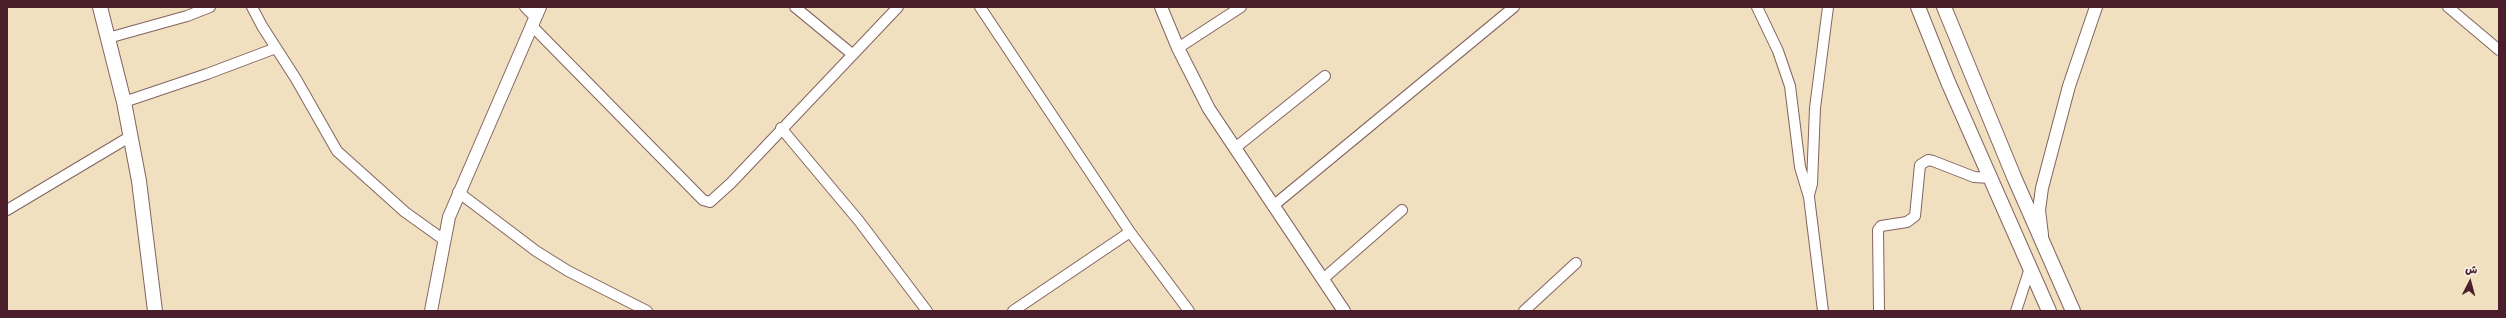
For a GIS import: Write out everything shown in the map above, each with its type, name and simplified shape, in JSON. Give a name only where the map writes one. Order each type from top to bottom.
[{"type":"main road","points":[[100,7],[124,102],[139,181],[154,311]]},
{"type":"main road","points":[[1918,7],[1948,82],[1992,178],[2049,311]]},
{"type":"main road","points":[[1944,7],[2073,311]]},
{"type":"street","points":[[108,38],[187,16],[210,7]]},
{"type":"street","points":[[252,7],[337,151],[405,212],[444,240]]},
{"type":"street","points":[[525,7],[707,201],[714,200],[731,183],[781,128],[898,7]]},
{"type":"street","points":[[795,7],[852,54]]},
{"type":"street","points":[[980,7],[1130,232],[1189,311]]},
{"type":"street","points":[[1161,7],[1178,48],[1209,109],[1344,311]]},
{"type":"street","points":[[1178,48],[1241,7]]},
{"type":"street","points":[[1273,206],[1514,7]]},
{"type":"street","points":[[1757,7],[1778,51],[1790,86],[1800,167],[1809,197],[1823,311]]},
{"type":"street","points":[[1809,197],[1812,184],[1814,108],[1828,7]]},
{"type":"street","points":[[2043,240],[2039,210],[2042,188],[2069,86],[2096,7]]},
{"type":"street","points":[[2448,7],[2499,50]]},
{"type":"street","points":[[432,311],[444,240],[458,192],[535,16]]},
{"type":"street","points":[[124,102],[207,74],[276,48]]},
{"type":"street","points":[[1235,148],[1326,76]]},
{"type":"street","points":[[781,128],[859,221],[927,311]]},
{"type":"street","points":[[7,210],[131,136]]},
{"type":"street","points":[[1879,311],[1878,230],[1881,226],[1907,222],[1915,216],[1920,165],[1928,160],[1974,177],[1992,178]]},
{"type":"street","points":[[458,192],[536,251],[568,271],[647,311]]},
{"type":"street","points":[[1323,278],[1402,210]]},
{"type":"street","points":[[1013,311],[1025,308],[1130,232]]},
{"type":"street","points":[[1524,311],[1576,263]]},
{"type":"street","points":[[2016,311],[2030,268]]}]
